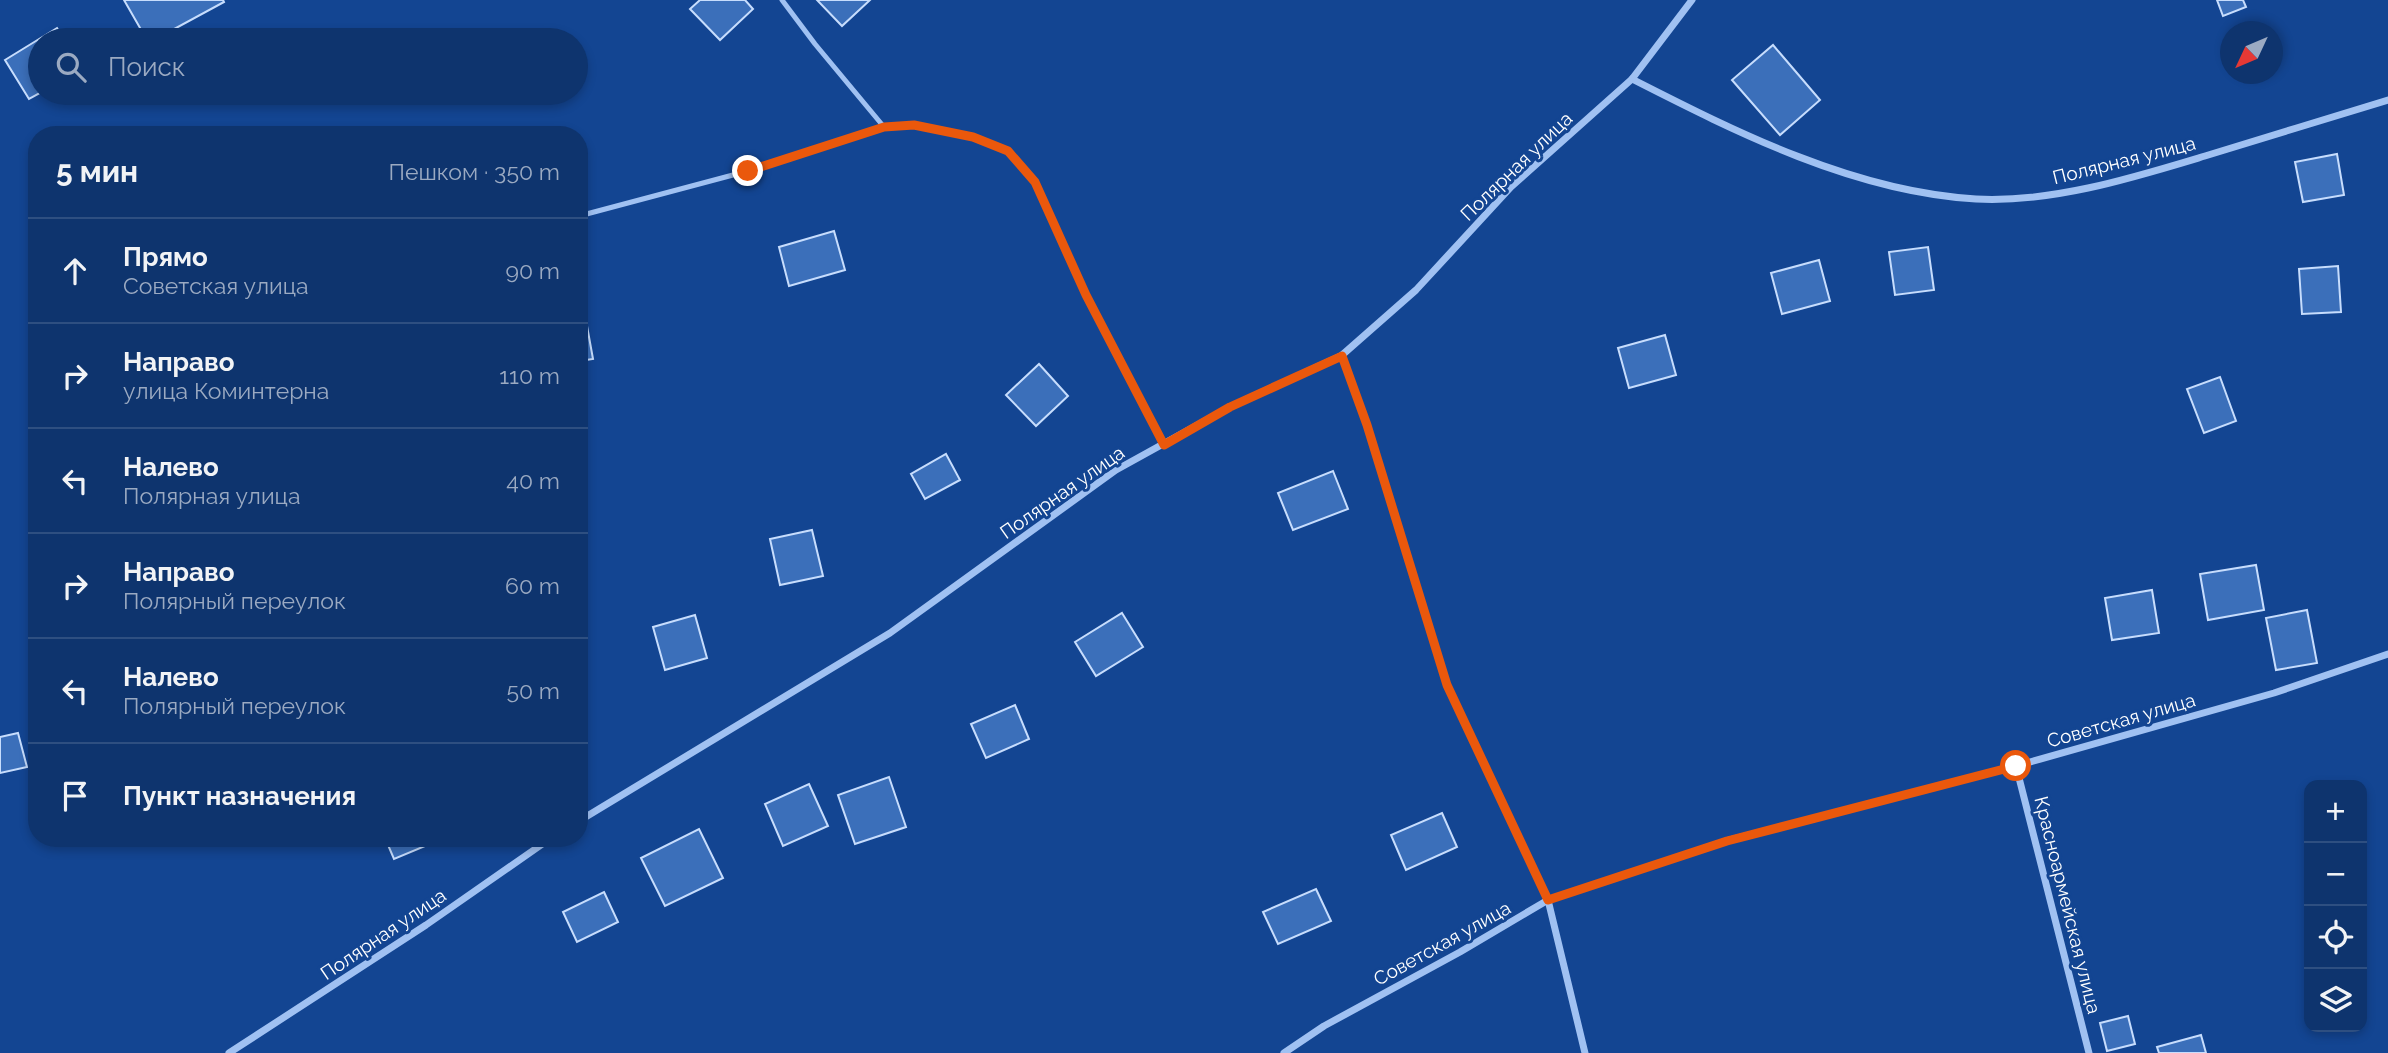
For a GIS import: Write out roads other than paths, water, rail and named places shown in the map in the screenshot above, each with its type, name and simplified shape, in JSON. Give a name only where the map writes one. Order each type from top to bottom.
[{"type":"street","name":"Полярная улица","points":[[588,816],[890,633],[1116,470],[1230,407],[1342,356],[1416,290],[1511,187],[1632,79],[1692,0]]},
{"type":"street","name":"Полярная улица","points":[[1632,79],[1783,151],[1881,185],[1976,199],[2064,195],[2174,165],[2388,100]]},
{"type":"street","name":"Советская улица","points":[[1284,1053],[1324,1026],[1461,952],[1548,900],[1727,841],[2016,766],[2274,693],[2388,654]]},
{"type":"street","name":"Красноармейская улица","points":[[2016,766],[2089,1053]]},
{"type":"street","name":"Полярная улица","points":[[229,1053],[426,925],[538,847]]},
{"type":"street","points":[[1548,900],[1586,1053]]},
{"type":"lane","points":[[782,0],[884,127]]},
{"type":"lane","points":[[588,214],[748,171],[884,127],[914,125],[973,137],[1008,151],[1035,182],[1086,295],[1164,445]]},
{"type":"lane","points":[[1342,356],[1367,425],[1447,685],[1548,900]]}]
